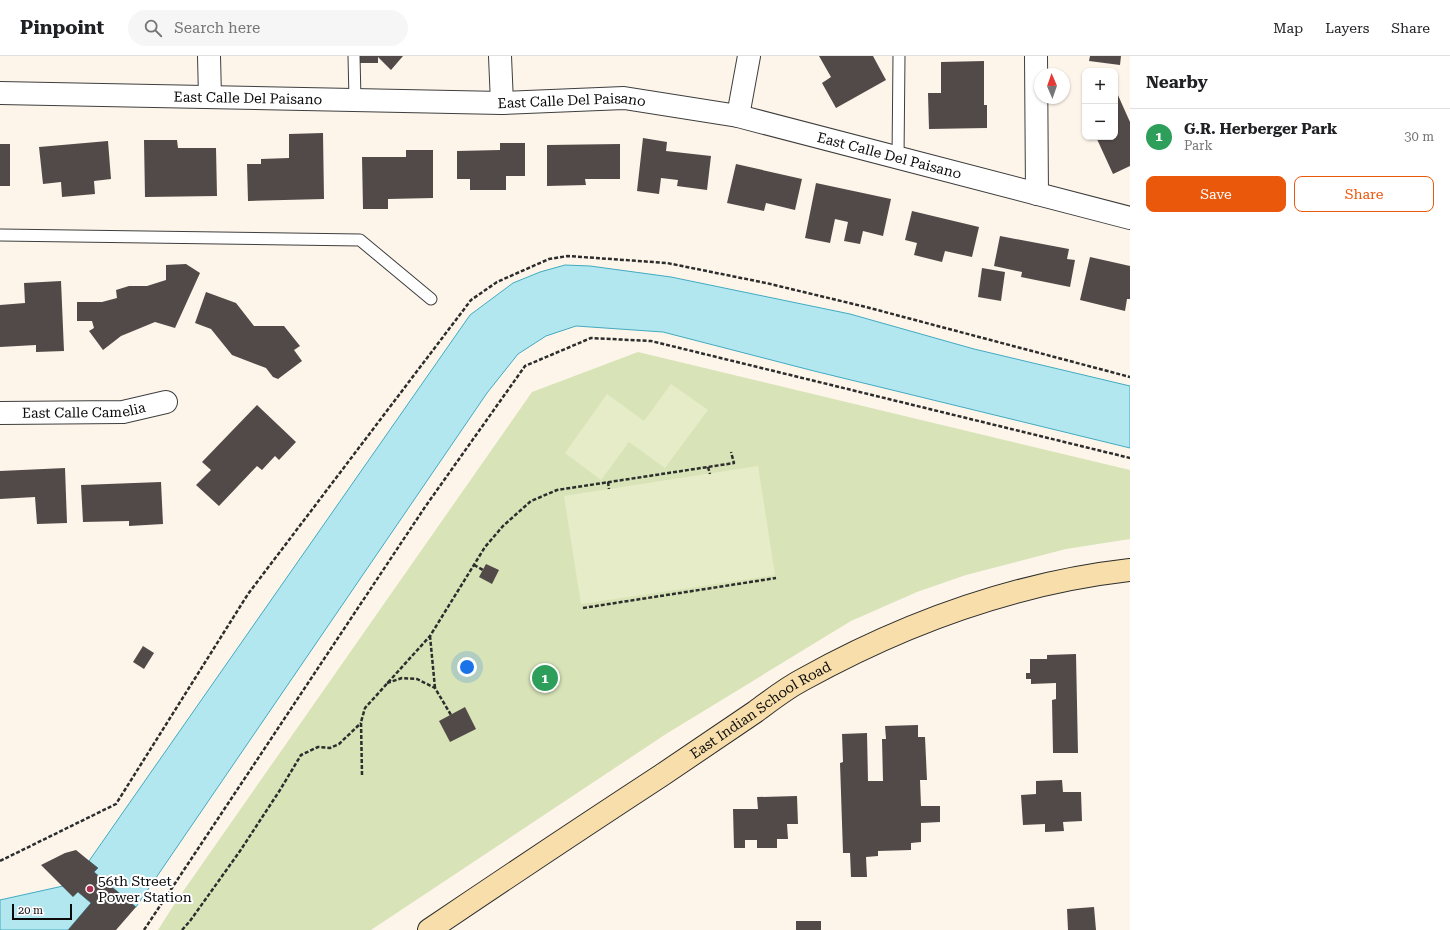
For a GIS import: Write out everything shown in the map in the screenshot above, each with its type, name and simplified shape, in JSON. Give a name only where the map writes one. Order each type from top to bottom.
[{"type":"main road","name":"East Indian School Road","points":[[429,930],[800,681],[834,663],[862,649],[923,623],[1024,589],[1076,578],[1130,570]]},
{"type":"street","points":[[209,56],[210,97]]},
{"type":"street","points":[[500,56],[502,103]]},
{"type":"street","points":[[738,116],[749,56]]},
{"type":"street","points":[[1036,56],[1037,194]]},
{"type":"street","name":"East Calle Del Paisano","points":[[0,93],[502,103],[624,98],[738,116],[1130,218]]},
{"type":"street","name":"East Calle Camelia","points":[[0,413],[123,412],[166,402]]},
{"type":"lane","points":[[354,56],[355,99]]},
{"type":"lane","points":[[898,158],[899,56]]},
{"type":"lane","points":[[0,235],[360,240],[431,299]]},
{"type":"path","points":[[0,862],[116,804],[248,594],[471,300],[497,282],[533,265],[549,259],[568,256],[667,263],[766,283],[866,307],[1130,376]]},
{"type":"path","points":[[144,930],[425,507],[525,366],[591,338],[651,341],[1130,458]]},
{"type":"path","points":[[362,775],[361,722],[365,708],[430,636],[485,547],[503,526],[531,501],[557,490],[734,463],[731,452]]},
{"type":"path","points":[[708,467],[710,474]]},
{"type":"path","points":[[608,482],[609,489]]},
{"type":"path","points":[[474,565],[482,570]]},
{"type":"path","points":[[583,608],[776,578]]},
{"type":"path","points":[[430,636],[435,688],[451,715]]},
{"type":"path","points":[[386,683],[402,678],[417,679],[435,688]]},
{"type":"path","points":[[182,930],[240,851],[301,755],[318,747],[330,748],[339,744],[361,722]]},
{"type":"green space","points":[[638,352],[1130,470],[1130,539],[1066,549],[966,575],[917,592],[851,621],[666,734],[371,930],[158,930],[177,900],[532,392]]},
{"type":"green space","points":[[671,384],[708,410],[665,468],[629,442],[601,480],[565,453],[607,394],[644,421]]},
{"type":"green space","points":[[758,466],[775,575],[581,604],[564,496]]},
{"type":"water","points":[[565,265],[590,266],[671,277],[850,314],[974,349],[1130,386],[1130,448],[814,371],[663,332],[576,326],[546,336],[518,354],[487,393],[136,907],[94,872],[98,868],[89,861],[470,315],[513,283],[540,272]]},
{"type":"water","points":[[63,886],[78,892],[91,903],[68,930],[0,930],[0,900]]},
{"type":"building","points":[[358,56],[403,56],[391,70],[378,57],[378,63],[358,63]]},
{"type":"building","points":[[819,56],[873,56],[886,80],[836,108],[822,83],[831,77]]},
{"type":"building","points":[[1090,56],[1121,56],[1120,65],[1089,61]]},
{"type":"building","points":[[984,61],[984,105],[987,105],[987,128],[929,129],[928,93],[941,93],[941,62]]},
{"type":"building","points":[[1118,95],[1130,122],[1130,166],[1113,174],[1097,140],[1118,140]]},
{"type":"building","points":[[323,133],[324,199],[248,201],[247,164],[261,164],[261,159],[289,158],[289,134]]},
{"type":"building","points":[[643,138],[667,142],[666,151],[711,156],[707,190],[677,186],[678,180],[661,178],[659,194],[637,191]]},
{"type":"building","points":[[144,140],[177,140],[178,148],[216,148],[217,196],[145,197]]},
{"type":"building","points":[[108,141],[111,179],[94,181],[95,194],[62,197],[61,182],[43,184],[39,147]]},
{"type":"building","points":[[500,143],[525,143],[525,176],[506,176],[506,190],[470,190],[470,179],[457,179],[457,151],[500,150]]},
{"type":"building","points":[[0,144],[10,144],[10,186],[0,186]]},
{"type":"building","points":[[620,144],[620,179],[585,179],[586,185],[547,186],[547,145]]},
{"type":"building","points":[[406,150],[433,150],[433,198],[388,199],[388,209],[363,209],[362,157],[406,157]]},
{"type":"building","points":[[736,164],[802,179],[795,210],[766,203],[764,211],[727,203]]},
{"type":"building","points":[[816,183],[891,199],[883,236],[863,231],[860,244],[844,241],[848,222],[835,219],[830,243],[805,238]]},
{"type":"building","points":[[912,211],[979,227],[972,257],[945,251],[942,262],[914,255],[917,243],[905,240]]},
{"type":"building","points":[[1000,236],[1069,249],[1067,259],[1075,260],[1070,287],[1021,277],[1022,272],[994,266]]},
{"type":"building","points":[[1090,257],[1130,266],[1130,299],[1127,299],[1125,311],[1080,300]]},
{"type":"building","points":[[186,264],[200,273],[175,328],[155,322],[121,336],[103,350],[89,331],[94,328],[92,321],[77,321],[77,302],[102,302],[117,298],[116,290],[129,286],[147,286],[166,280],[166,265]]},
{"type":"building","points":[[982,268],[1005,272],[1001,301],[978,297]]},
{"type":"building","points":[[61,281],[64,351],[36,352],[36,345],[0,347],[0,305],[25,303],[24,283]]},
{"type":"building","points":[[206,292],[236,303],[254,326],[284,326],[300,346],[294,350],[302,361],[278,379],[273,377],[266,368],[232,355],[211,329],[195,323]]},
{"type":"building","points":[[257,405],[296,442],[279,460],[275,456],[262,470],[257,466],[219,506],[196,485],[211,470],[202,462]]},
{"type":"building","points":[[65,468],[67,523],[37,524],[35,497],[0,499],[0,471]]},
{"type":"building","points":[[161,482],[163,524],[129,526],[129,521],[83,522],[81,485]]},
{"type":"building","points":[[486,564],[499,570],[492,584],[479,577]]},
{"type":"building","points":[[143,646],[154,653],[144,669],[133,662]]},
{"type":"building","points":[[1076,654],[1078,753],[1053,753],[1052,700],[1056,699],[1056,683],[1031,684],[1031,679],[1026,679],[1026,673],[1030,673],[1030,659],[1047,659],[1047,655]]},
{"type":"building","points":[[465,707],[476,729],[450,742],[439,721]]},
{"type":"building","points":[[918,725],[918,737],[925,737],[927,780],[920,780],[921,806],[940,806],[940,822],[921,823],[921,842],[911,843],[911,850],[878,851],[878,856],[866,857],[867,877],[851,877],[850,853],[843,853],[840,763],[843,762],[842,734],[867,733],[868,781],[883,781],[882,739],[886,739],[885,726]]},
{"type":"building","points":[[1062,780],[1063,792],[1081,792],[1082,821],[1063,822],[1064,831],[1045,832],[1045,824],[1023,825],[1021,795],[1036,794],[1036,781]]},
{"type":"building","points":[[797,796],[798,824],[787,824],[788,839],[777,839],[777,848],[757,848],[757,840],[745,840],[745,848],[734,848],[733,809],[758,809],[757,797]]},
{"type":"building","name":"56th Street Power Station","points":[[76,850],[98,868],[94,872],[136,907],[116,930],[68,930],[91,903],[78,892],[73,897],[41,865],[65,853]]},
{"type":"building","points":[[1094,907],[1096,930],[1068,930],[1067,909]]},
{"type":"building","points":[[796,921],[821,921],[821,930],[796,930]]},
{"type":"place","name":"G.R. Herberger Park","points":[[545,678]]},
{"type":"place","name":"56th Street Power Station","points":[[90,889]]}]
